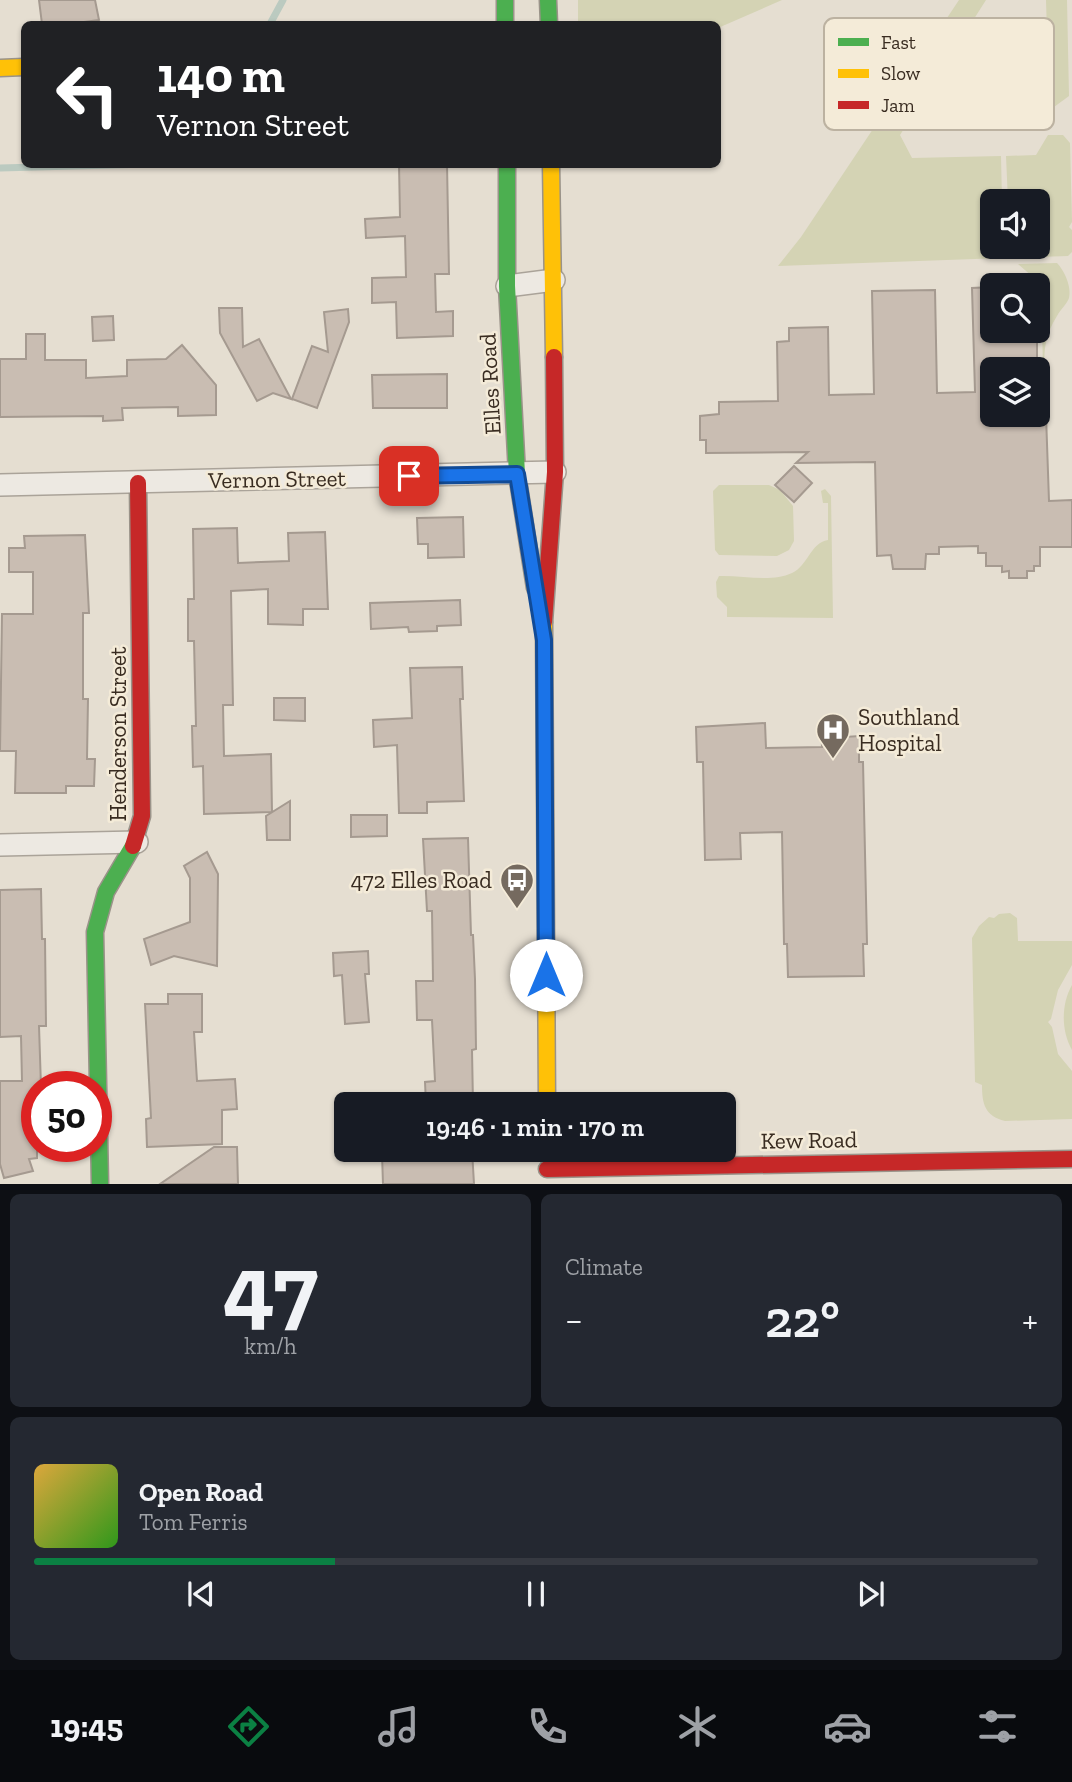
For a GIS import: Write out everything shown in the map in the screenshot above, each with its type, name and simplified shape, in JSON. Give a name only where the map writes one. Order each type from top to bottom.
[{"type":"main road","points":[[505,0],[505,21]]},
{"type":"main road","points":[[548,0],[549,21]]},
{"type":"main road","points":[[0,68],[21,67]]},
{"type":"main road","name":"Elles Road","points":[[507,168],[507,286],[517,474],[544,640]]},
{"type":"main road","name":"Elles Road","points":[[547,1092],[544,640],[555,472],[551,168]]},
{"type":"main road","name":"Henderson Street","points":[[100,1184],[94,932],[104,894],[137,842],[142,816],[138,483]]},
{"type":"main road","name":"Kew Road","points":[[547,1176],[1072,1159]]},
{"type":"street","points":[[507,286],[554,280]]},
{"type":"street","name":"Vernon Street","points":[[0,485],[555,472]]},
{"type":"street","points":[[0,845],[137,842]]},
{"type":"green space","points":[[578,0],[782,0],[721,27],[721,21],[578,21]]},
{"type":"green space","points":[[959,0],[986,0],[975,18],[947,18]]},
{"type":"green space","points":[[1046,0],[1067,0],[1069,96],[1054,107],[1054,18],[1047,18]]},
{"type":"green space","points":[[872,130],[903,130],[900,135],[912,158],[1001,156],[1002,189],[980,189],[980,259],[778,266],[801,237]]},
{"type":"green space","points":[[1048,135],[1063,135],[1070,143],[1072,222],[1069,227],[1072,230],[1072,252],[1068,256],[1050,257],[1050,189],[1007,189],[1006,156],[1036,155]]},
{"type":"green space","points":[[1057,263],[1067,279],[1070,294],[1068,300],[1050,330],[1050,273],[1028,273],[1018,264]]},
{"type":"green space","points":[[1042,343],[1046,343],[1044,357]]},
{"type":"green space","points":[[719,485],[769,485],[780,490],[793,506],[794,541],[789,550],[777,556],[719,555],[715,550],[713,491]]},
{"type":"green space","points":[[825,489],[831,496],[833,618],[727,617],[727,607],[717,597],[716,582],[719,576],[784,576],[797,570],[817,545],[828,540],[828,503],[823,503],[821,491]]},
{"type":"green space","points":[[1010,913],[1017,918],[1018,941],[1072,941],[1072,965],[1058,990],[1048,1022],[1052,1027],[1058,1054],[1072,1071],[1072,1119],[998,1119],[986,1108],[982,1085],[975,1082],[972,938],[979,926],[989,917]]},
{"type":"green space","points":[[1072,985],[1072,1050],[1068,1043],[1064,1018],[1068,992]]},
{"type":"building","points":[[39,0],[95,0],[99,20],[92,21],[42,21]]},
{"type":"building","points":[[399,168],[447,168],[449,274],[435,274],[436,312],[453,311],[453,336],[397,338],[396,302],[372,303],[372,278],[406,277],[405,236],[366,238],[365,219],[400,217]]},
{"type":"building","points":[[972,288],[980,288],[980,343],[1037,343],[1037,357],[980,357],[980,427],[1046,427],[1049,501],[1072,500],[1072,547],[1040,547],[1040,566],[1034,566],[1034,571],[1027,571],[1027,578],[1009,578],[1009,571],[1002,572],[1002,566],[986,566],[986,553],[978,553],[978,546],[939,547],[939,554],[926,554],[925,569],[893,569],[891,555],[877,556],[875,462],[796,463],[808,452],[706,453],[706,440],[700,440],[700,416],[719,414],[719,402],[778,401],[777,342],[789,341],[789,328],[828,327],[829,395],[874,394],[872,291],[935,290],[937,393],[975,392]]},
{"type":"building","points":[[219,308],[242,308],[243,347],[259,339],[291,399],[273,393],[257,401],[220,333]]},
{"type":"building","points":[[348,309],[349,322],[317,408],[292,399],[312,346],[328,352],[324,312]]},
{"type":"building","points":[[113,316],[114,340],[93,341],[92,317]]},
{"type":"building","points":[[26,334],[45,334],[45,360],[86,360],[86,378],[127,376],[127,360],[166,359],[182,345],[216,385],[216,415],[178,416],[178,407],[122,408],[123,420],[103,421],[103,416],[0,417],[0,359],[26,359]]},
{"type":"building","points":[[447,374],[447,408],[373,408],[372,375]]},
{"type":"building","points":[[794,466],[812,483],[794,502],[775,485]]},
{"type":"building","points":[[463,517],[464,557],[428,558],[428,544],[418,544],[417,518]]},
{"type":"building","points":[[237,528],[238,563],[289,561],[288,533],[325,532],[328,609],[303,609],[303,625],[268,624],[268,589],[231,591],[233,705],[223,705],[224,756],[271,754],[272,812],[204,814],[203,766],[193,767],[192,726],[196,726],[194,641],[188,641],[188,599],[194,599],[193,529]]},
{"type":"building","points":[[85,535],[89,613],[83,613],[83,699],[88,699],[87,759],[95,759],[94,786],[66,786],[66,793],[15,793],[16,751],[0,751],[2,614],[33,614],[33,572],[9,572],[9,548],[25,548],[24,536]]},
{"type":"building","points":[[460,600],[461,625],[437,626],[437,631],[409,632],[408,627],[371,629],[370,603]]},
{"type":"building","points":[[462,667],[463,699],[460,699],[464,801],[427,802],[427,813],[399,813],[397,745],[374,747],[373,720],[412,718],[410,668]]},
{"type":"building","points":[[274,698],[305,698],[305,721],[274,720]]},
{"type":"building","points":[[845,721],[845,737],[859,736],[859,762],[863,762],[867,944],[863,944],[864,976],[788,977],[787,944],[784,944],[782,832],[740,833],[741,859],[705,860],[703,762],[697,762],[696,727],[765,723],[766,748],[822,747],[821,722]]},
{"type":"building","points":[[290,801],[290,840],[267,840],[266,816]]},
{"type":"building","points":[[351,815],[387,815],[387,836],[351,837]]},
{"type":"building","points":[[468,838],[475,979],[476,1049],[472,1050],[473,1092],[425,1092],[425,1082],[435,1081],[432,1020],[417,1020],[416,981],[433,981],[432,911],[427,911],[423,839]]},
{"type":"building","points":[[207,852],[218,874],[217,966],[174,956],[151,965],[144,939],[190,922],[190,878],[184,866]]},
{"type":"building","points":[[41,889],[42,939],[45,939],[46,1026],[39,1026],[40,1071],[22,1071],[21,1036],[0,1037],[0,890]]},
{"type":"building","points":[[368,951],[369,974],[365,974],[369,1022],[345,1024],[342,975],[334,976],[333,953]]},
{"type":"building","points":[[168,994],[202,994],[202,1032],[194,1032],[197,1081],[235,1079],[237,1109],[222,1110],[222,1144],[147,1147],[146,1119],[151,1118],[145,1004],[168,1004]]},
{"type":"building","points":[[0,1081],[21,1081],[21,1162],[30,1162],[33,1171],[4,1178],[0,1164]]},
{"type":"building","points":[[214,1147],[237,1147],[238,1184],[160,1184]]},
{"type":"building","points":[[382,1162],[473,1162],[474,1184],[383,1184]]},
{"type":"waterway","points":[[272,21],[283,0]]},
{"type":"waterway","points":[[0,168],[21,167]]},
{"type":"traffic: fast","points":[[505,0],[505,21]]},
{"type":"traffic: fast","points":[[548,0],[549,21]]},
{"type":"traffic: fast","points":[[507,168],[507,286],[517,474],[535,588]]},
{"type":"traffic: fast","points":[[100,1184],[95,932],[106,892],[133,846]]},
{"type":"traffic: slow","points":[[0,68],[21,67]]},
{"type":"traffic: slow","points":[[551,168],[554,357]]},
{"type":"traffic: slow","points":[[544,622],[547,1092]]},
{"type":"traffic: jam","points":[[544,622],[555,472],[554,357]]},
{"type":"traffic: jam","points":[[133,846],[142,816],[138,483]]},
{"type":"traffic: jam","points":[[547,1169],[1072,1159]]},
{"type":"place","name":"Southland Hospital","points":[[833,760]]},
{"type":"place","name":"472 Elles Road","points":[[517,910]]},
{"type":"route","points":[[409,476],[517,474],[544,640],[546,975]]}]
